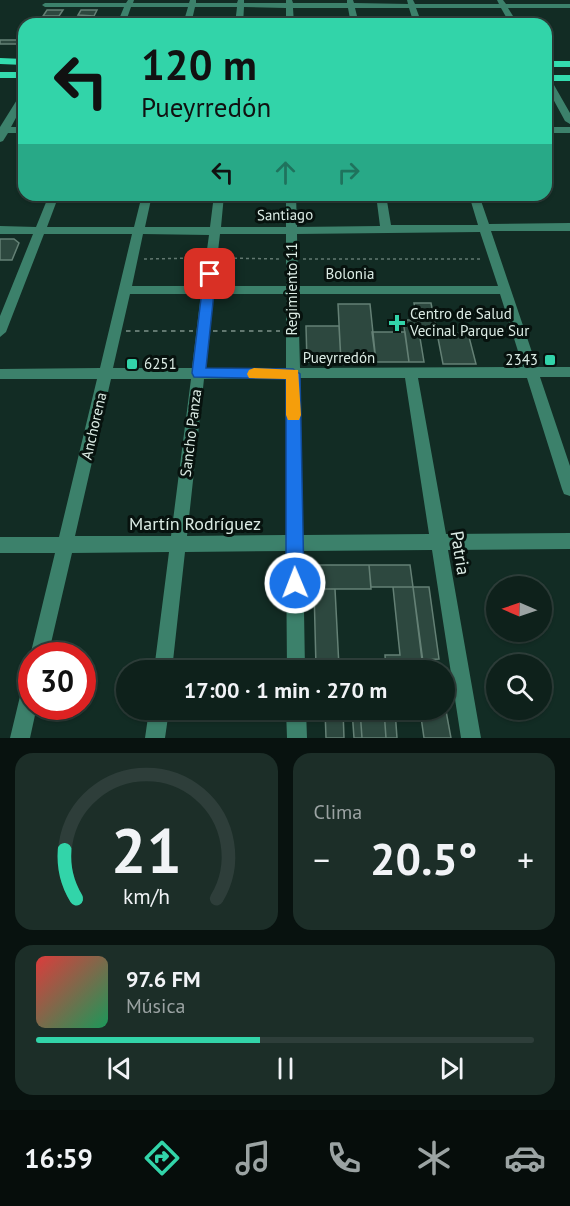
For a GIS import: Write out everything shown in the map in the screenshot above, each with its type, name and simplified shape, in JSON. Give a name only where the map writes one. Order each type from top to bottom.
[{"type":"main road","points":[[0,61],[18,62]]},
{"type":"main road","points":[[552,64],[570,64]]},
{"type":"main road","points":[[0,75],[18,75]]},
{"type":"main road","points":[[552,78],[570,78]]},
{"type":"street","points":[[123,18],[130,2]]},
{"type":"street","points":[[45,5],[130,2],[501,3],[570,6]]},
{"type":"street","points":[[189,18],[193,3]]},
{"type":"street","points":[[240,18],[241,3]]},
{"type":"street","points":[[289,3],[290,18]]},
{"type":"street","points":[[351,3],[354,18]]},
{"type":"street","points":[[411,3],[416,18]]},
{"type":"street","points":[[501,3],[510,18]]},
{"type":"street","points":[[552,89],[570,121]]},
{"type":"street","points":[[2,133],[18,105]]},
{"type":"street","points":[[552,130],[570,130]]},
{"type":"street","points":[[2,133],[18,131]]},
{"type":"street","points":[[0,332],[52,201]]},
{"type":"street","name":"Anchorena","points":[[42,642],[146,201]]},
{"type":"street","name":"Sancho Panza","points":[[164,660],[218,201]]},
{"type":"street","name":"Regimiento 11","points":[[291,201],[296,660]]},
{"type":"street","points":[[382,201],[386,229]]},
{"type":"street","points":[[476,201],[570,489]]},
{"type":"street","name":"Santiago","points":[[0,230],[570,228]]},
{"type":"street","name":"Bolonia","points":[[124,290],[505,290]]},
{"type":"street","name":"Pueyrredón","points":[[0,374],[570,372]]},
{"type":"street","name":"Patria","points":[[411,374],[471,738]]},
{"type":"street","name":"Martín Rodríguez","points":[[0,545],[570,541]]},
{"type":"street","points":[[20,738],[24,720]]},
{"type":"street","points":[[155,738],[158,720]]},
{"type":"street","points":[[296,720],[297,738]]},
{"type":"path","points":[[132,259],[495,260]]},
{"type":"building","points":[[47,10],[63,10],[59,16],[43,16]]},
{"type":"building","points":[[81,10],[97,10],[94,16],[78,15]]},
{"type":"building","points":[[0,40],[18,40],[18,44],[0,44]]},
{"type":"building","points":[[0,239],[14,239],[19,243],[12,260],[0,260]]},
{"type":"building","points":[[414,303],[431,303],[437,333],[419,333]]},
{"type":"building","points":[[338,304],[370,304],[376,362],[341,362]]},
{"type":"building","points":[[403,320],[417,320],[424,362],[409,362]]},
{"type":"building","points":[[306,326],[339,326],[341,362],[307,362]]},
{"type":"building","points":[[372,332],[405,332],[409,362],[376,362]]},
{"type":"building","points":[[437,333],[468,333],[476,364],[443,364]]},
{"type":"building","points":[[314,565],[369,565],[371,589],[314,589]]},
{"type":"building","points":[[369,565],[410,565],[413,587],[371,587]]},
{"type":"building","points":[[393,587],[413,587],[423,660],[385,660],[385,655],[400,655]]},
{"type":"building","points":[[413,587],[429,587],[439,659],[422,660]]},
{"type":"building","points":[[314,589],[335,589],[339,660],[316,660]]},
{"type":"building","points":[[325,720],[343,720],[344,738],[326,738]]},
{"type":"building","points":[[353,720],[361,720],[362,738],[354,738]]},
{"type":"building","points":[[361,720],[385,720],[386,738],[362,738]]},
{"type":"building","points":[[385,720],[396,720],[397,738],[386,738]]},
{"type":"building","points":[[421,720],[448,720],[451,738],[424,738]]},
{"type":"slow traffic","points":[[254,374],[293,374],[293,415]]},
{"type":"place","name":"Centro de Salud Vecinal Parque Sur","points":[[397,323]]},
{"type":"place","name":"2343","points":[[550,360]]},
{"type":"place","name":"6251","points":[[132,364]]},
{"type":"route","points":[[210,274],[198,373],[293,374],[295,583]]}]
